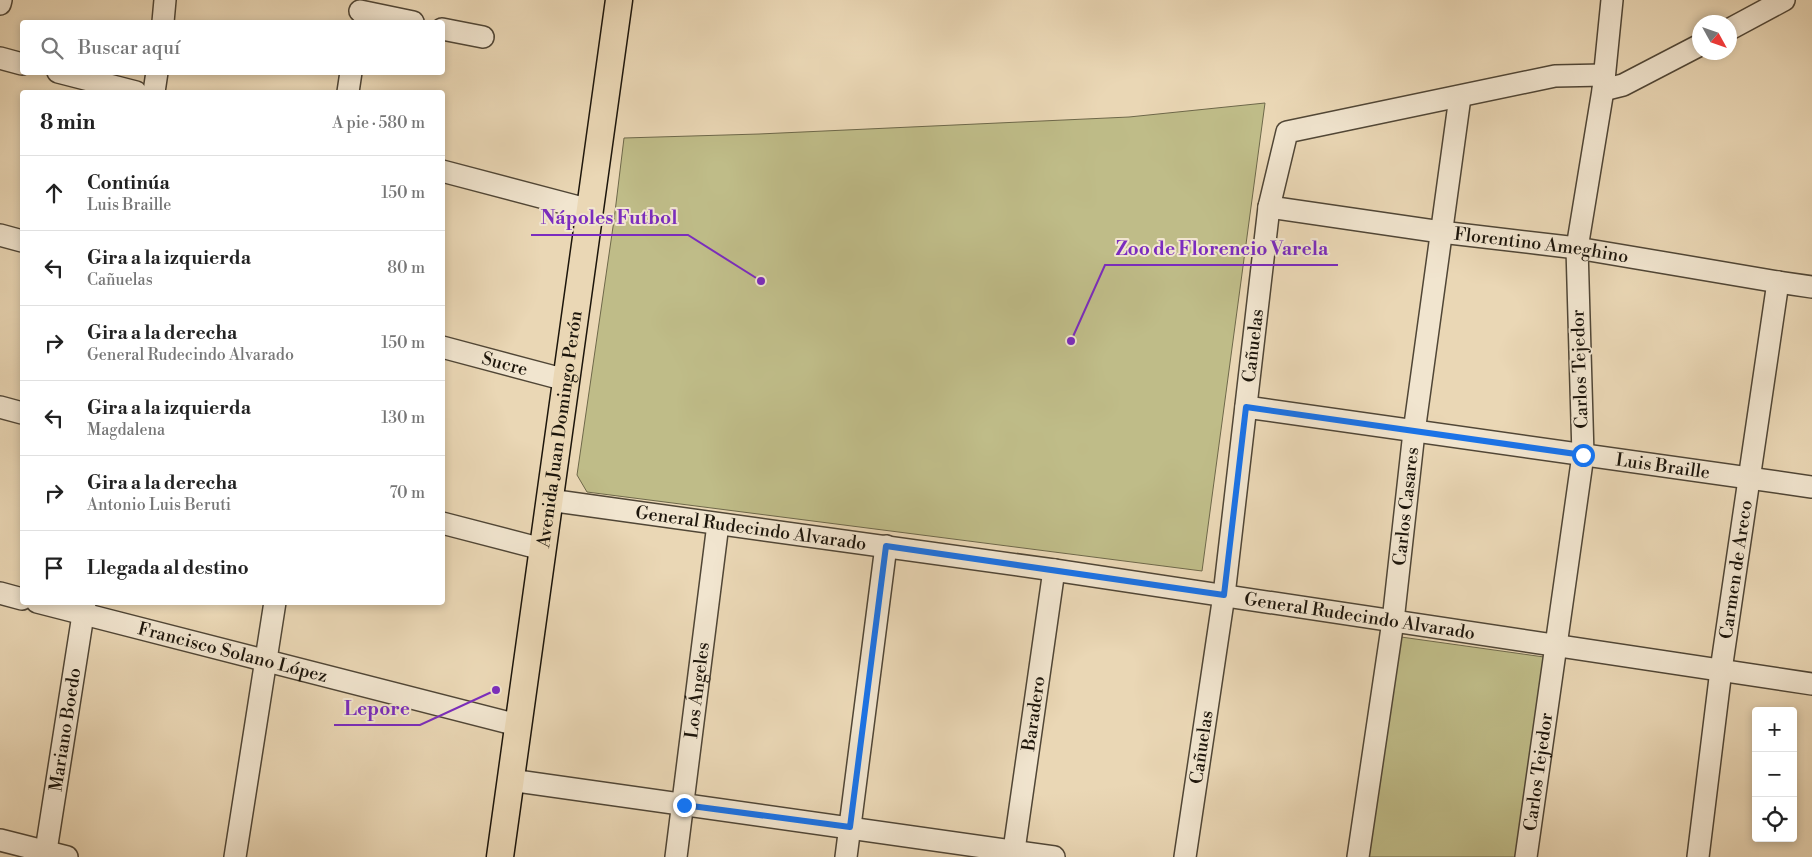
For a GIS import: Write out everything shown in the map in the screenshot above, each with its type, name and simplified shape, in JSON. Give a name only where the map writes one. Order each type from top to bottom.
[{"type":"main road","name":"Avenida Juan Domingo Perón","points":[[500,857],[619,0]]},
{"type":"street","points":[[0,4],[1,0]]},
{"type":"street","points":[[163,20],[165,0]]},
{"type":"street","name":"Carlos Tejedor","points":[[1526,857],[1583,455],[1577,248],[1604,82],[1612,0]]},
{"type":"street","points":[[1737,25],[1784,0]]},
{"type":"street","points":[[360,11],[403,20]]},
{"type":"street","points":[[445,30],[483,37]]},
{"type":"street","points":[[1460,97],[1555,76],[1623,85],[1692,49]]},
{"type":"street","points":[[0,58],[20,63]]},
{"type":"street","points":[[70,75],[128,90]]},
{"type":"street","points":[[154,90],[157,75]]},
{"type":"street","points":[[348,90],[351,75]]},
{"type":"street","name":"Cañuelas","points":[[1185,857],[1224,595],[1269,207],[1287,132],[1460,97]]},
{"type":"street","name":"Carlos Casares","points":[[1358,857],[1394,621],[1414,432],[1460,97]]},
{"type":"street","points":[[445,172],[590,210]]},
{"type":"street","name":"Florentino Ameghino","points":[[1269,207],[1441,232],[1577,248],[1812,287]]},
{"type":"street","points":[[0,235],[20,240]]},
{"type":"street","name":"Carmen de Areco","points":[[1698,857],[1721,670],[1778,282]]},
{"type":"street","name":"Sucre","points":[[445,348],[566,380]]},
{"type":"street","points":[[0,407],[20,412]]},
{"type":"street","name":"Luis Braille","points":[[1246,407],[1812,487]]},
{"type":"street","name":"General Rudecindo Alvarado","points":[[549,500],[1054,570],[1812,684]]},
{"type":"street","points":[[445,524],[542,549]]},
{"type":"street","name":"Los Ángeles","points":[[676,857],[718,524]]},
{"type":"street","points":[[846,857],[886,546]]},
{"type":"street","name":"Baradero","points":[[1013,854],[1054,570]]},
{"type":"street","points":[[0,593],[20,598]]},
{"type":"street","name":"Francisco Solano López","points":[[60,605],[84,608],[267,660],[517,725]]},
{"type":"street","points":[[235,857],[275,605]]},
{"type":"street","name":"Mariano Boedo","points":[[46,854],[84,608]]},
{"type":"street","points":[[510,780],[850,827],[1013,854],[1054,857]]},
{"type":"street","points":[[0,840],[46,854],[67,857]]},
{"type":"shaded area","points":[[1265,103],[1202,571],[587,492],[577,475],[624,138],[759,134],[1129,117]]},
{"type":"shaded area","points":[[1401,637],[1544,657],[1516,857],[1369,857]]},
{"type":"place","name":"Nápoles Futbol","points":[[761,281]]},
{"type":"place","name":"Zoo de Florencio Varela","points":[[1071,341]]},
{"type":"place","name":"Lepore","points":[[496,690]]},
{"type":"route","points":[[684,805],[850,827],[886,546],[1224,595],[1246,407],[1583,455]]}]
